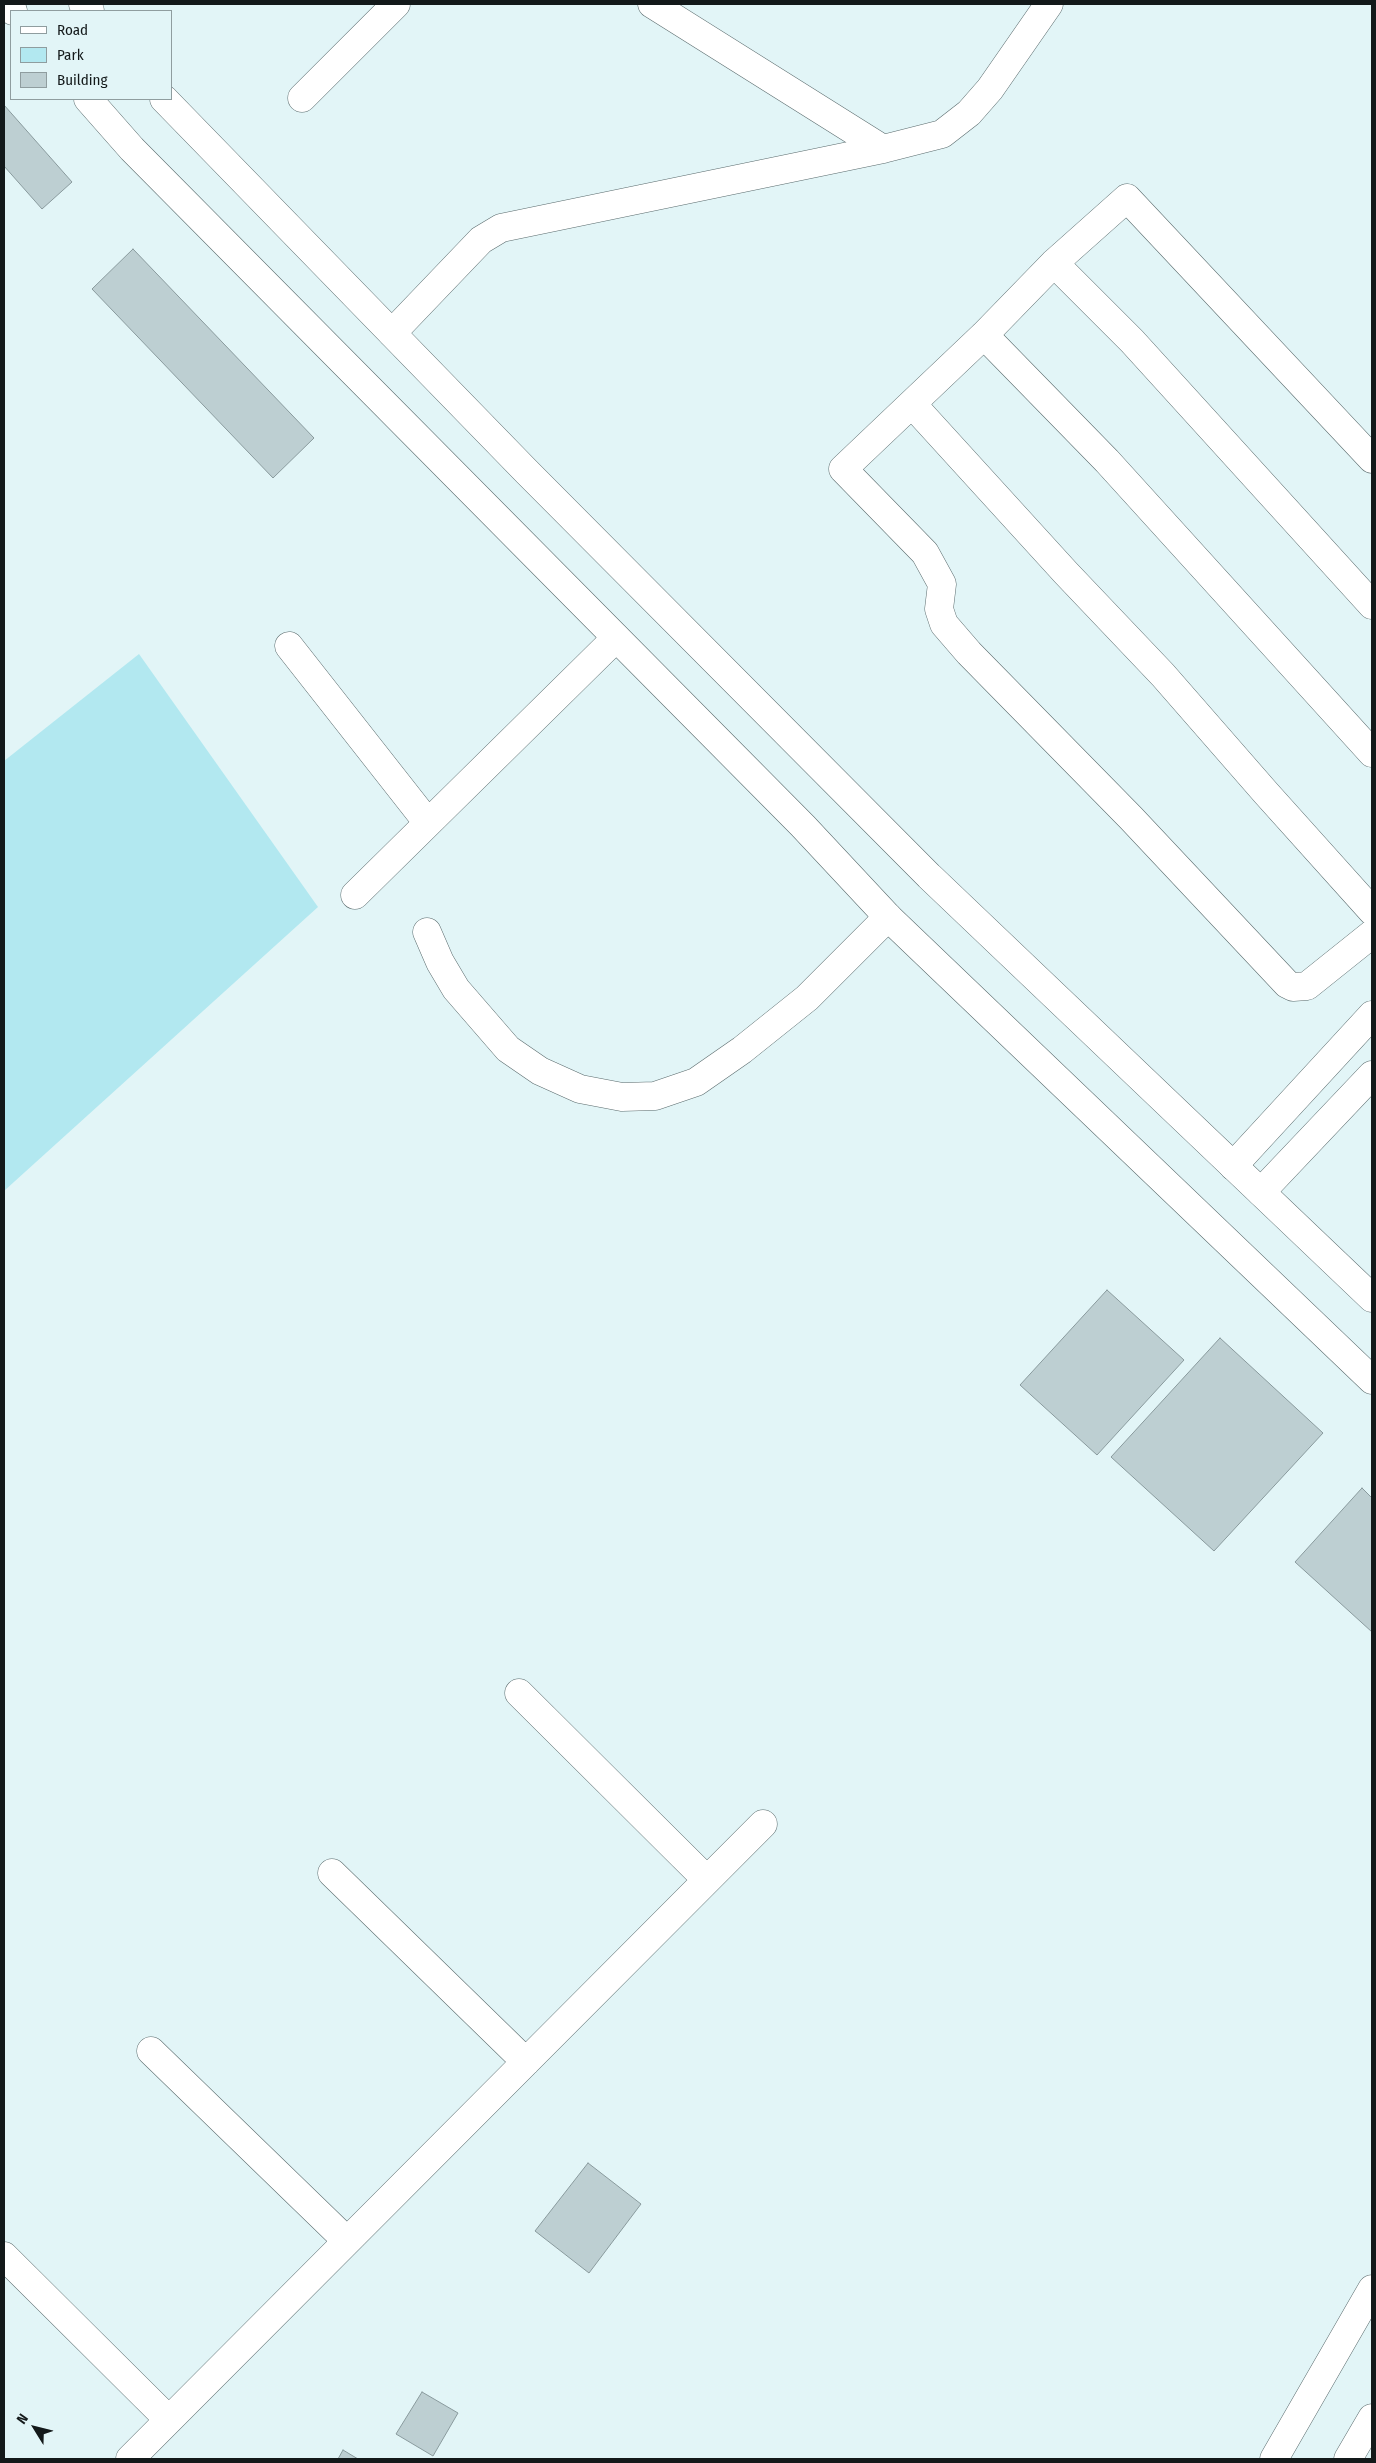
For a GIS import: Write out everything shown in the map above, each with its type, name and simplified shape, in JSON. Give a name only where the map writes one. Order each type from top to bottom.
[{"type":"main road","points":[[302,98],[396,4]]},
{"type":"main road","points":[[652,4],[883,149]]},
{"type":"main road","points":[[392,333],[481,240],[501,228],[883,149],[942,134],[969,113],[990,90],[1049,4]]},
{"type":"main road","points":[[89,100],[132,149],[803,826],[888,917],[1372,1380]]},
{"type":"main road","points":[[165,100],[392,333],[922,869],[1372,1298]]},
{"type":"main road","points":[[1372,459],[1127,198],[1054,263],[984,336],[843,469],[925,553],[942,584],[939,609],[944,624],[950,632],[1287,984],[1292,987],[1307,986],[1372,934]]},
{"type":"main road","points":[[1054,263],[1132,341],[1372,605]]},
{"type":"main road","points":[[984,336],[1107,461],[1372,753]]},
{"type":"main road","points":[[912,404],[1163,676],[1372,911]]},
{"type":"main road","points":[[355,895],[616,638]]},
{"type":"main road","points":[[288,646],[428,824]]},
{"type":"main road","points":[[427,932],[440,962],[456,989],[508,1049],[540,1071],[580,1090],[622,1097],[655,1096],[696,1082],[742,1050],[807,998],[888,917]]},
{"type":"main road","points":[[1233,1166],[1372,1015]]},
{"type":"main road","points":[[1261,1192],[1372,1075]]},
{"type":"main road","points":[[519,1693],[706,1880]]},
{"type":"main road","points":[[130,2459],[763,1824]]},
{"type":"main road","points":[[332,1873],[526,2062]]},
{"type":"main road","points":[[151,2051],[348,2241]]},
{"type":"main road","points":[[4,2256],[168,2420]]},
{"type":"main road","points":[[1274,2459],[1372,2289]]},
{"type":"main road","points":[[1348,2459],[1372,2418]]},
{"type":"green space","points":[[139,654],[318,907],[4,1191],[4,761]]},
{"type":"building","points":[[4,105],[72,182],[42,209],[4,166]]},
{"type":"building","points":[[133,249],[314,438],[273,478],[92,289]]},
{"type":"building","points":[[1107,1290],[1184,1360],[1097,1455],[1020,1385]]},
{"type":"building","points":[[1220,1338],[1323,1433],[1214,1551],[1111,1457]]},
{"type":"building","points":[[1362,1488],[1372,1498],[1372,1632],[1295,1562]]},
{"type":"building","points":[[588,2163],[641,2204],[589,2273],[535,2231]]},
{"type":"building","points":[[422,2392],[458,2413],[433,2456],[396,2434]]},
{"type":"building","points":[[343,2450],[358,2459],[338,2459]]}]
